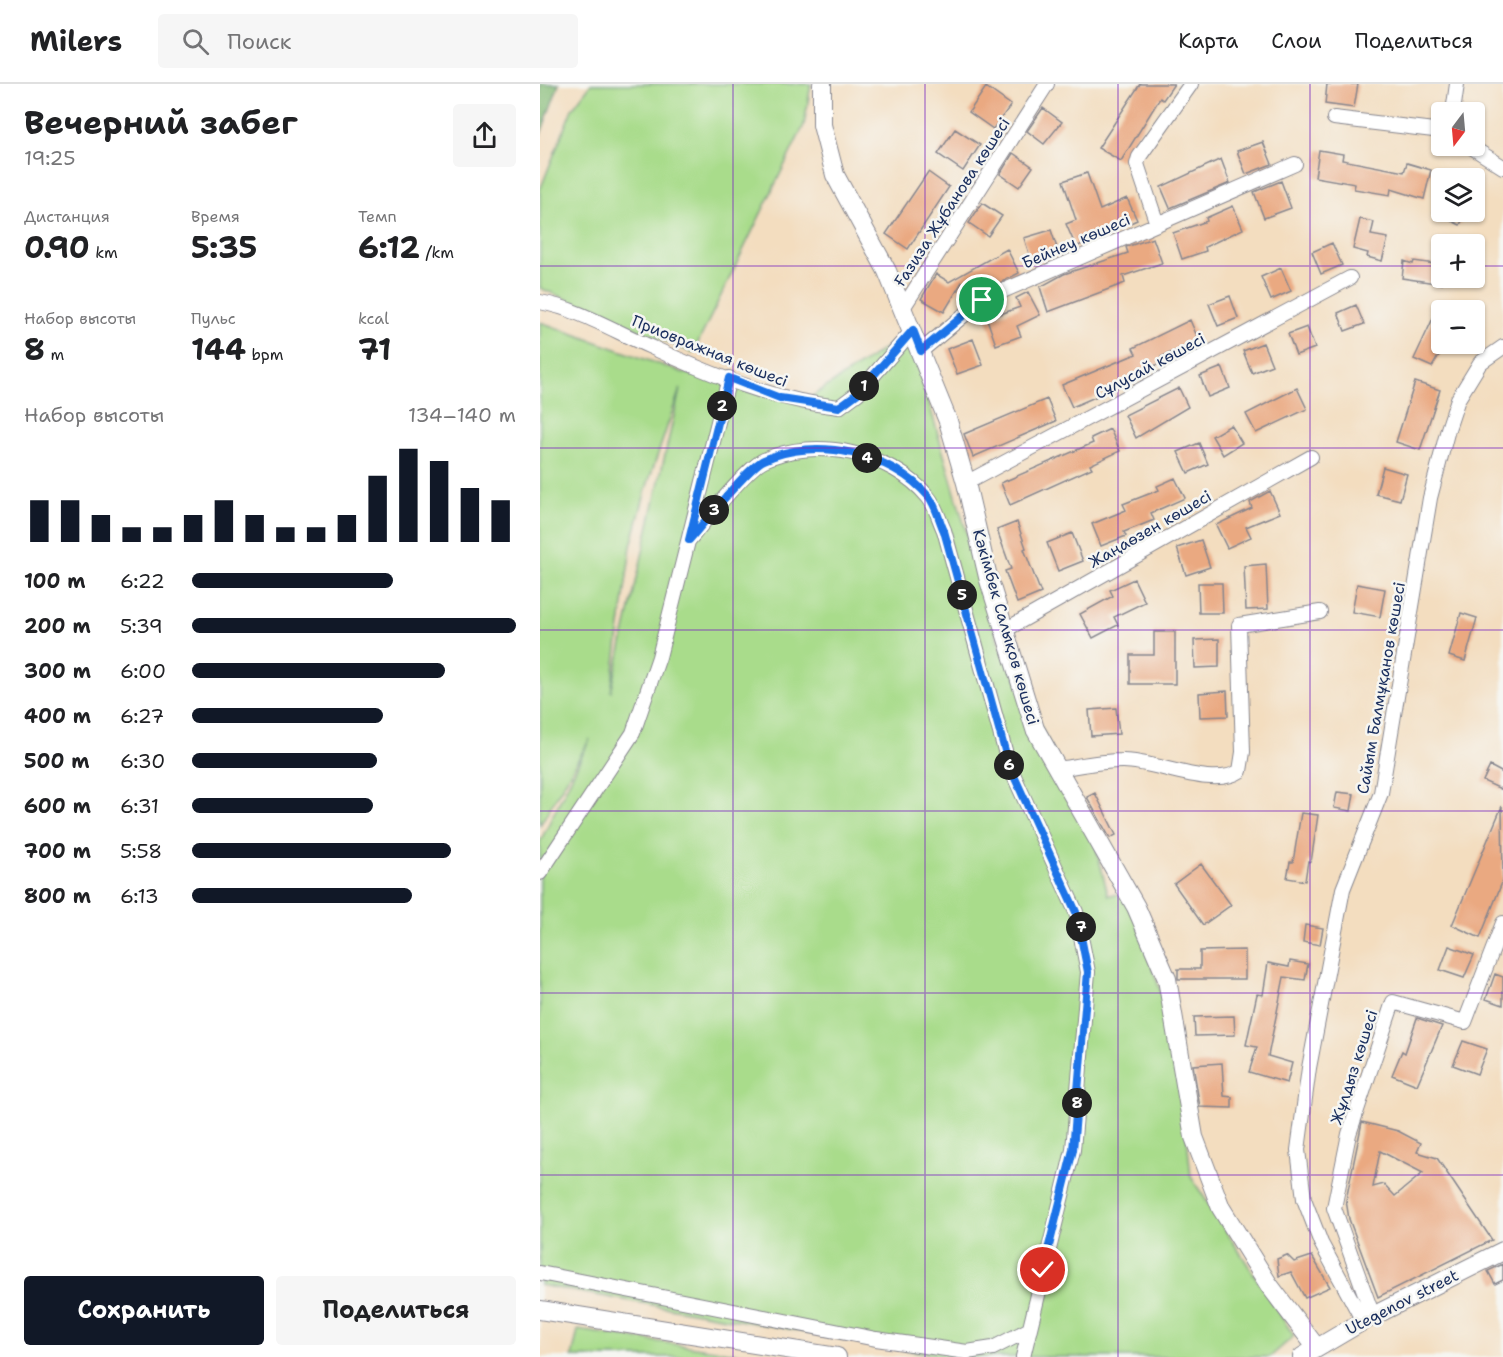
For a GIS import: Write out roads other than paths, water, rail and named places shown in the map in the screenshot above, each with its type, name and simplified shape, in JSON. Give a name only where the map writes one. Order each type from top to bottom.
[{"type":"street","name":"Кәкімбек Салықов көшесі","points":[[822,84],[822,125],[835,175],[868,232],[903,308],[948,421],[966,483],[988,578],[1035,729],[1136,907],[1167,979],[1194,1137],[1221,1208],[1309,1352]]},
{"type":"street","name":"Ғазиза Жұбанова көшесі","points":[[903,308],[1047,84]]},
{"type":"street","name":"Бейнеу көшесі","points":[[1157,224],[1137,164],[1139,157],[1191,84]]},
{"type":"street","points":[[1454,102],[1457,84]]},
{"type":"street","points":[[1334,118],[1431,130]]},
{"type":"street","points":[[1485,156],[1503,167]]},
{"type":"street","name":"Бейнеу көшесі","points":[[921,351],[982,300],[1295,164]]},
{"type":"street","name":"Сұлусай көшесі","points":[[966,483],[1350,279]]},
{"type":"street","name":"Приовражная көшесі","points":[[540,302],[564,306],[654,349],[780,398],[839,407],[858,393],[913,330]]},
{"type":"street","name":"Сайым Балмұқанов көшесі","points":[[1368,1319],[1321,1243],[1304,1199],[1298,1150],[1310,1068],[1344,889],[1381,793],[1431,498],[1448,429],[1458,399],[1480,363],[1503,347]]},
{"type":"street","points":[[540,873],[633,733],[659,657],[729,378]]},
{"type":"street","points":[[689,540],[713,511],[762,460],[801,448],[841,451],[874,460],[906,476],[930,498],[944,531],[1009,765],[1076,912],[1088,972],[1073,1150],[1023,1357]]},
{"type":"street","name":"Жаңаөзен көшесі","points":[[1005,630],[1311,457]]},
{"type":"street","points":[[1057,769],[1123,761],[1213,777],[1230,777],[1240,771],[1243,752],[1239,625],[1320,612]]},
{"type":"street","name":"Жұлдыз көшесі","points":[[1368,1319],[1334,1208],[1349,1134],[1393,1002],[1465,1022],[1503,923]]},
{"type":"street","name":"Utegenov street","points":[[1309,1352],[1368,1319],[1503,1251]]},
{"type":"street","points":[[540,1273],[876,1339],[967,1352],[993,1348],[1028,1330]]},
{"type":"street","points":[[540,1310],[837,1357]]}]
